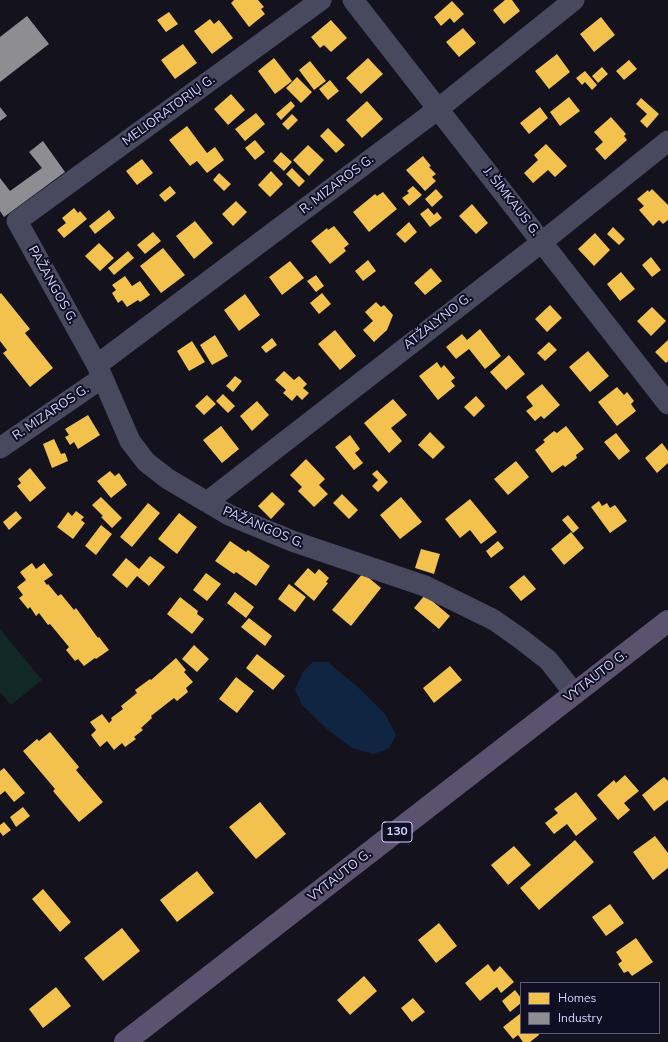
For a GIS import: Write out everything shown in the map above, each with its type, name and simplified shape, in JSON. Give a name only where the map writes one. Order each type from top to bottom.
[{"type":"main road","name":"VYTAUTO G.","points":[[125,1042],[668,621]]},
{"type":"street","name":"MELIORATORIŲ G.","points":[[17,221],[321,0]]},
{"type":"street","name":"J. ŠIMKAUS G.","points":[[354,0],[668,404]]},
{"type":"street","name":"R. MIZAROS G.","points":[[0,448],[438,109],[574,0]]},
{"type":"street","name":"ATŽALYNO G.","points":[[207,502],[542,242],[668,141]]},
{"type":"street","name":"PAŽANGOS G.","points":[[17,221],[99,372],[130,441],[146,462],[168,479],[229,515],[292,542],[425,586],[494,620],[542,654],[556,669],[575,694]]},
{"type":"green space","points":[[0,629],[42,680],[11,705],[0,692]]},
{"type":"water","points":[[313,662],[328,662],[361,690],[385,714],[396,735],[389,748],[374,754],[352,748],[327,729],[302,705],[295,689],[303,672]]},
{"type":"building: Homes","points":[[234,0],[258,0],[264,7],[261,9],[265,14],[249,27],[231,3]]},
{"type":"building: Homes","points":[[505,0],[512,0],[520,11],[504,24],[493,10]]},
{"type":"building: Homes","points":[[452,1],[464,14],[454,23],[450,18],[441,26],[434,17]]},
{"type":"building: Homes","points":[[169,12],[178,24],[166,32],[157,20]]},
{"type":"building: Homes","points":[[601,17],[615,35],[594,52],[580,34]]},
{"type":"building: Homes","points":[[210,19],[214,24],[219,20],[233,38],[212,54],[194,31]]},
{"type":"building: Homes","points":[[331,20],[347,38],[331,52],[324,45],[320,48],[311,37]]},
{"type":"building: Homes","points":[[463,28],[476,43],[459,57],[446,42]]},
{"type":"building: Homes","points":[[183,44],[197,63],[175,79],[161,60]]},
{"type":"building: Homes","points":[[557,54],[570,72],[549,89],[535,71]]},
{"type":"building: Homes","points":[[274,58],[292,81],[275,94],[258,71]]},
{"type":"building: Homes","points":[[368,58],[383,74],[361,94],[346,78]]},
{"type":"building: Homes","points":[[629,60],[637,69],[624,80],[616,71]]},
{"type":"building: Homes","points":[[310,61],[326,81],[314,90],[299,70]]},
{"type":"building: Homes","points":[[602,67],[608,74],[598,83],[592,76]]},
{"type":"building: Homes","points":[[585,71],[597,85],[592,90],[585,82],[582,85],[576,78]]},
{"type":"building: Homes","points":[[297,77],[312,92],[301,103],[286,88]]},
{"type":"building: Homes","points":[[330,80],[339,91],[328,100],[319,89]]},
{"type":"building: Homes","points":[[231,94],[245,110],[228,125],[214,109]]},
{"type":"building: Homes","points":[[569,97],[580,111],[560,126],[550,112]]},
{"type":"building: Homes","points":[[641,98],[659,114],[647,128],[640,121],[647,114],[636,104]]},
{"type":"building: Homes","points":[[291,101],[295,106],[281,120],[276,114]]},
{"type":"building: Homes","points":[[367,101],[383,119],[362,138],[346,120]]},
{"type":"building: Homes","points":[[540,107],[548,118],[529,134],[520,123]]},
{"type":"building: Homes","points":[[256,113],[265,124],[245,141],[235,129]]},
{"type":"building: Homes","points":[[292,114],[298,120],[288,130],[282,124]]},
{"type":"building: Homes","points":[[611,117],[626,134],[624,136],[627,140],[605,160],[595,149],[603,142],[594,132]]},
{"type":"building: Homes","points":[[187,126],[207,153],[215,147],[224,160],[207,173],[197,161],[190,166],[169,140]]},
{"type":"building: Homes","points":[[328,128],[345,145],[336,153],[320,136]]},
{"type":"building: Homes","points":[[255,140],[265,152],[255,160],[245,148]]},
{"type":"building: Homes","points":[[546,144],[567,166],[555,177],[548,170],[533,183],[524,173],[538,160],[534,155]]},
{"type":"building: Homes","points":[[308,145],[324,160],[309,176],[293,160]]},
{"type":"building: Homes","points":[[281,152],[292,162],[284,171],[273,161]]},
{"type":"building: Homes","points":[[423,156],[431,166],[429,167],[436,174],[432,177],[436,181],[425,191],[406,170]]},
{"type":"building: Homes","points":[[142,159],[153,173],[137,185],[126,171]]},
{"type":"building: Homes","points":[[292,168],[305,181],[299,187],[286,174]]},
{"type":"building: Homes","points":[[271,171],[283,184],[270,197],[258,185]]},
{"type":"building: Homes","points":[[219,173],[231,184],[224,191],[213,180]]},
{"type":"building: Homes","points":[[170,186],[176,193],[165,202],[159,195]]},
{"type":"building: Homes","points":[[413,186],[422,195],[409,206],[402,198],[409,193],[407,191]]},
{"type":"building: Homes","points":[[436,189],[443,197],[432,207],[425,199]]},
{"type":"building: Homes","points":[[652,189],[668,205],[668,220],[663,224],[659,220],[653,226],[639,210],[644,206],[637,199],[648,190],[649,192]]},
{"type":"building: Homes","points":[[383,192],[397,209],[369,232],[353,212],[375,194],[377,196]]},
{"type":"building: Homes","points":[[236,201],[247,212],[233,226],[222,214]]},
{"type":"building: Homes","points":[[472,204],[488,223],[476,234],[459,216]]},
{"type":"building: Homes","points":[[74,208],[78,213],[80,211],[87,219],[64,238],[57,230],[66,223],[62,218]]},
{"type":"building: Homes","points":[[428,208],[434,215],[437,212],[442,218],[430,227],[420,214]]},
{"type":"building: Homes","points":[[109,210],[115,218],[95,234],[89,226]]},
{"type":"building: Homes","points":[[195,221],[213,243],[194,259],[176,236]]},
{"type":"building: Homes","points":[[409,222],[417,232],[405,243],[396,234]]},
{"type":"building: Homes","points":[[334,226],[349,244],[344,248],[346,251],[330,264],[311,241],[327,228],[328,230]]},
{"type":"building: Homes","points":[[613,227],[625,239],[619,245],[607,234]]},
{"type":"building: Homes","points":[[153,232],[161,241],[145,254],[137,245]]},
{"type":"building: Homes","points":[[595,233],[610,250],[594,266],[578,249]]},
{"type":"building: Homes","points":[[99,243],[114,258],[100,271],[85,256]]},
{"type":"building: Homes","points":[[163,248],[185,275],[161,293],[140,266]]},
{"type":"building: Homes","points":[[128,251],[134,258],[114,275],[108,268]]},
{"type":"building: Homes","points":[[651,257],[661,270],[652,277],[642,265]]},
{"type":"building: Homes","points":[[368,260],[376,271],[363,281],[355,271]]},
{"type":"building: Homes","points":[[290,261],[304,278],[282,295],[269,277]]},
{"type":"building: Homes","points":[[431,268],[442,281],[425,295],[414,283]]},
{"type":"building: Homes","points":[[621,272],[635,289],[620,301],[607,284]]},
{"type":"building: Homes","points":[[316,275],[324,286],[316,292],[307,281]]},
{"type":"building: Homes","points":[[125,276],[132,286],[140,281],[150,295],[140,302],[138,300],[127,307],[122,300],[118,303],[112,293],[116,290],[112,285]]},
{"type":"building: Homes","points":[[1,293],[30,329],[25,333],[53,368],[30,387],[3,353],[7,350],[0,341]]},
{"type":"building: Homes","points":[[322,293],[331,304],[319,314],[310,303]]},
{"type":"building: Homes","points":[[245,294],[260,315],[239,331],[224,310]]},
{"type":"building: Homes","points":[[376,302],[381,307],[384,305],[393,315],[387,330],[374,342],[363,330],[373,321],[365,312]]},
{"type":"building: Homes","points":[[550,305],[562,318],[547,332],[535,319]]},
{"type":"building: Homes","points":[[652,307],[666,321],[651,336],[637,321]]},
{"type":"building: Homes","points":[[480,329],[501,356],[485,369],[469,349],[456,359],[446,347],[462,334],[467,340]]},
{"type":"building: Homes","points":[[335,330],[356,356],[340,370],[318,344]]},
{"type":"building: Homes","points":[[215,335],[228,356],[212,365],[200,345]]},
{"type":"building: Homes","points":[[272,338],[277,345],[266,353],[261,347]]},
{"type":"building: Homes","points":[[668,340],[668,361],[666,363],[655,352]]},
{"type":"building: Homes","points":[[192,341],[205,362],[189,371],[177,351]]},
{"type":"building: Homes","points":[[549,342],[557,350],[545,361],[537,353]]},
{"type":"building: Homes","points":[[588,351],[609,376],[590,392],[569,367]]},
{"type":"building: Homes","points":[[509,355],[525,374],[506,390],[490,372]]},
{"type":"building: Homes","points":[[437,362],[441,368],[444,365],[455,378],[451,381],[455,386],[438,400],[419,376]]},
{"type":"building: Homes","points":[[284,371],[294,380],[299,376],[307,384],[303,388],[309,393],[302,400],[297,395],[292,401],[283,393],[286,390],[275,380]]},
{"type":"building: Homes","points":[[235,376],[242,381],[233,392],[226,386]]},
{"type":"building: Homes","points":[[542,384],[560,405],[544,419],[541,416],[535,421],[526,411],[533,406],[526,397]]},
{"type":"building: Homes","points":[[617,387],[624,395],[627,392],[634,401],[631,404],[636,411],[617,426],[598,402]]},
{"type":"building: Homes","points":[[223,394],[235,406],[228,413],[216,401]]},
{"type":"building: Homes","points":[[207,395],[216,404],[204,415],[195,406]]},
{"type":"building: Homes","points":[[476,396],[485,406],[474,417],[464,407]]},
{"type":"building: Homes","points":[[393,399],[407,415],[391,428],[402,441],[389,453],[364,423]]},
{"type":"building: Homes","points":[[257,401],[269,415],[252,431],[240,416]]},
{"type":"building: Homes","points":[[88,415],[100,435],[78,449],[74,442],[70,445],[65,437],[69,435],[65,429]]},
{"type":"building: Homes","points":[[221,426],[239,449],[222,463],[203,440]]},
{"type":"building: Homes","points":[[566,426],[584,449],[576,455],[577,458],[565,467],[563,465],[552,473],[535,450],[545,442],[543,440],[554,431],[557,433]]},
{"type":"building: Homes","points":[[430,432],[445,447],[433,459],[418,445]]},
{"type":"building: Homes","points":[[616,433],[630,451],[619,460],[604,442]]},
{"type":"building: Homes","points":[[350,435],[360,449],[355,453],[363,463],[354,470],[335,447]]},
{"type":"building: Homes","points":[[54,439],[61,454],[65,453],[68,461],[52,468],[43,444]]},
{"type":"building: Homes","points":[[662,443],[668,451],[668,463],[657,473],[645,458]]},
{"type":"building: Homes","points":[[306,459],[325,479],[319,485],[328,494],[314,507],[298,491],[302,487],[290,475]]},
{"type":"building: Homes","points":[[516,461],[529,477],[508,495],[494,479]]},
{"type":"building: Homes","points":[[30,468],[46,488],[30,502],[17,486],[21,483],[18,479]]},
{"type":"building: Homes","points":[[377,470],[388,482],[378,492],[372,486],[378,480],[372,474]]},
{"type":"building: Homes","points":[[110,471],[115,476],[119,473],[127,485],[111,498],[97,481]]},
{"type":"building: Homes","points":[[272,492],[285,504],[271,519],[258,506]]},
{"type":"building: Homes","points":[[342,494],[358,510],[349,519],[333,503]]},
{"type":"building: Homes","points":[[101,497],[122,518],[112,528],[92,505]]},
{"type":"building: Homes","points":[[401,497],[422,522],[400,539],[380,515]]},
{"type":"building: Homes","points":[[470,499],[497,532],[481,544],[470,530],[460,538],[445,519]]},
{"type":"building: Homes","points":[[599,501],[602,506],[607,503],[610,508],[615,505],[627,521],[610,533],[591,507]]},
{"type":"building: Homes","points":[[148,503],[160,513],[132,547],[120,537]]},
{"type":"building: Homes","points":[[16,511],[22,518],[9,530],[3,522]]},
{"type":"building: Homes","points":[[76,511],[84,517],[81,520],[85,523],[73,539],[57,527],[68,512],[72,516]]},
{"type":"building: Homes","points":[[179,513],[197,527],[177,554],[158,539]]},
{"type":"building: Homes","points":[[568,515],[579,528],[573,533],[562,520]]},
{"type":"building: Homes","points":[[101,525],[112,534],[96,555],[85,546]]},
{"type":"building: Homes","points":[[571,532],[584,548],[564,565],[551,549]]},
{"type":"building: Homes","points":[[230,541],[246,552],[248,550],[270,566],[256,586],[236,572],[234,574],[215,561]]},
{"type":"building: Homes","points":[[498,541],[504,548],[491,558],[486,551]]},
{"type":"building: Homes","points":[[421,549],[440,554],[434,574],[415,568]]},
{"type":"building: Homes","points":[[150,556],[165,567],[149,586],[137,576],[127,588],[112,575],[126,558],[139,569]]},
{"type":"building: Homes","points":[[32,563],[36,569],[44,563],[53,575],[44,581],[58,596],[61,594],[74,610],[76,608],[98,638],[99,637],[109,650],[84,666],[78,659],[75,661],[66,650],[69,647],[50,624],[48,625],[39,613],[36,616],[30,607],[28,609],[19,598],[23,595],[17,587],[26,580],[20,572]]},
{"type":"building: Homes","points":[[308,568],[315,574],[319,569],[329,578],[326,582],[328,583],[314,601],[294,584]]},
{"type":"building: Homes","points":[[206,573],[221,584],[207,601],[193,590]]},
{"type":"building: Homes","points":[[363,573],[381,588],[351,626],[332,610]]},
{"type":"building: Homes","points":[[524,575],[536,589],[521,601],[509,587]]},
{"type":"building: Homes","points":[[289,584],[306,597],[295,612],[278,599]]},
{"type":"building: Homes","points":[[235,592],[254,607],[246,618],[227,603]]},
{"type":"building: Homes","points":[[425,595],[450,616],[439,629],[414,608]]},
{"type":"building: Homes","points":[[180,597],[198,611],[197,614],[204,619],[192,634],[167,614]]},
{"type":"building: Homes","points":[[249,618],[272,636],[265,646],[241,627]]},
{"type":"building: Homes","points":[[194,645],[209,659],[197,672],[182,659]]},
{"type":"building: Homes","points":[[257,654],[285,676],[273,690],[246,668]]},
{"type":"building: Homes","points":[[176,658],[186,670],[184,672],[193,682],[186,688],[188,692],[177,701],[174,698],[151,716],[152,718],[141,728],[143,730],[134,737],[136,739],[125,747],[122,743],[114,750],[107,741],[100,747],[91,735],[96,730],[90,722],[102,714],[109,723],[112,720],[111,718],[123,709],[121,706],[137,693],[135,690],[150,679],[151,680]]},
{"type":"building: Homes","points":[[450,666],[462,680],[434,703],[423,688]]},
{"type":"building: Homes","points":[[236,677],[254,691],[237,713],[219,699]]},
{"type":"building: Homes","points":[[50,732],[79,767],[76,770],[103,802],[79,822],[53,791],[55,789],[23,751],[37,739],[39,741]]},
{"type":"building: Homes","points":[[4,768],[25,793],[14,802],[5,791],[0,795],[0,771]]},
{"type":"building: Homes","points":[[625,775],[639,791],[624,803],[630,810],[618,820],[597,795],[614,780],[616,783]]},
{"type":"building: Homes","points":[[664,777],[668,781],[668,800],[654,811],[642,795]]},
{"type":"building: Homes","points":[[576,792],[597,819],[576,836],[567,824],[554,834],[545,823],[558,813],[554,809]]},
{"type":"building: Homes","points":[[260,802],[286,834],[256,859],[229,827]]},
{"type":"building: Homes","points":[[23,807],[30,816],[16,827],[10,817]]},
{"type":"building: Homes","points":[[4,822],[11,830],[3,836],[0,832],[0,825]]},
{"type":"building: Homes","points":[[655,836],[668,853],[668,868],[653,880],[633,852]]},
{"type":"building: Homes","points":[[575,840],[594,862],[539,910],[520,888]]},
{"type":"building: Homes","points":[[514,846],[531,865],[508,885],[491,865]]},
{"type":"building: Homes","points":[[197,871],[214,893],[177,922],[160,900]]},
{"type":"building: Homes","points":[[43,889],[71,922],[60,932],[32,899]]},
{"type":"building: Homes","points":[[610,904],[624,923],[606,936],[592,917]]},
{"type":"building: Homes","points":[[439,923],[457,946],[436,963],[418,940]]},
{"type":"building: Homes","points":[[122,928],[140,951],[103,981],[84,958]]},
{"type":"building: Homes","points":[[636,938],[653,962],[632,976],[628,971],[624,973],[618,964],[622,961],[616,952]]},
{"type":"building: Homes","points":[[488,964],[494,972],[500,966],[514,982],[501,993],[497,987],[480,1001],[465,983]]},
{"type":"building: Homes","points":[[364,976],[377,991],[350,1015],[337,1000]]},
{"type":"building: Homes","points":[[56,987],[71,1006],[43,1028],[29,1009]]},
{"type":"building: Homes","points":[[515,990],[520,997],[520,1004],[510,1012],[502,1001]]},
{"type":"building: Homes","points":[[413,998],[425,1012],[412,1022],[401,1008]]},
{"type":"building: Homes","points":[[520,1014],[520,1034],[539,1035],[530,1042],[523,1042],[518,1035],[513,1039],[503,1027]]},
{"type":"building: Industry","points":[[27,16],[49,44],[0,82],[0,37]]},
{"type":"building: Industry","points":[[0,107],[7,116],[0,121]]},
{"type":"building: Industry","points":[[43,141],[65,172],[4,217],[0,211],[0,178],[10,191],[42,168],[29,152]]}]
